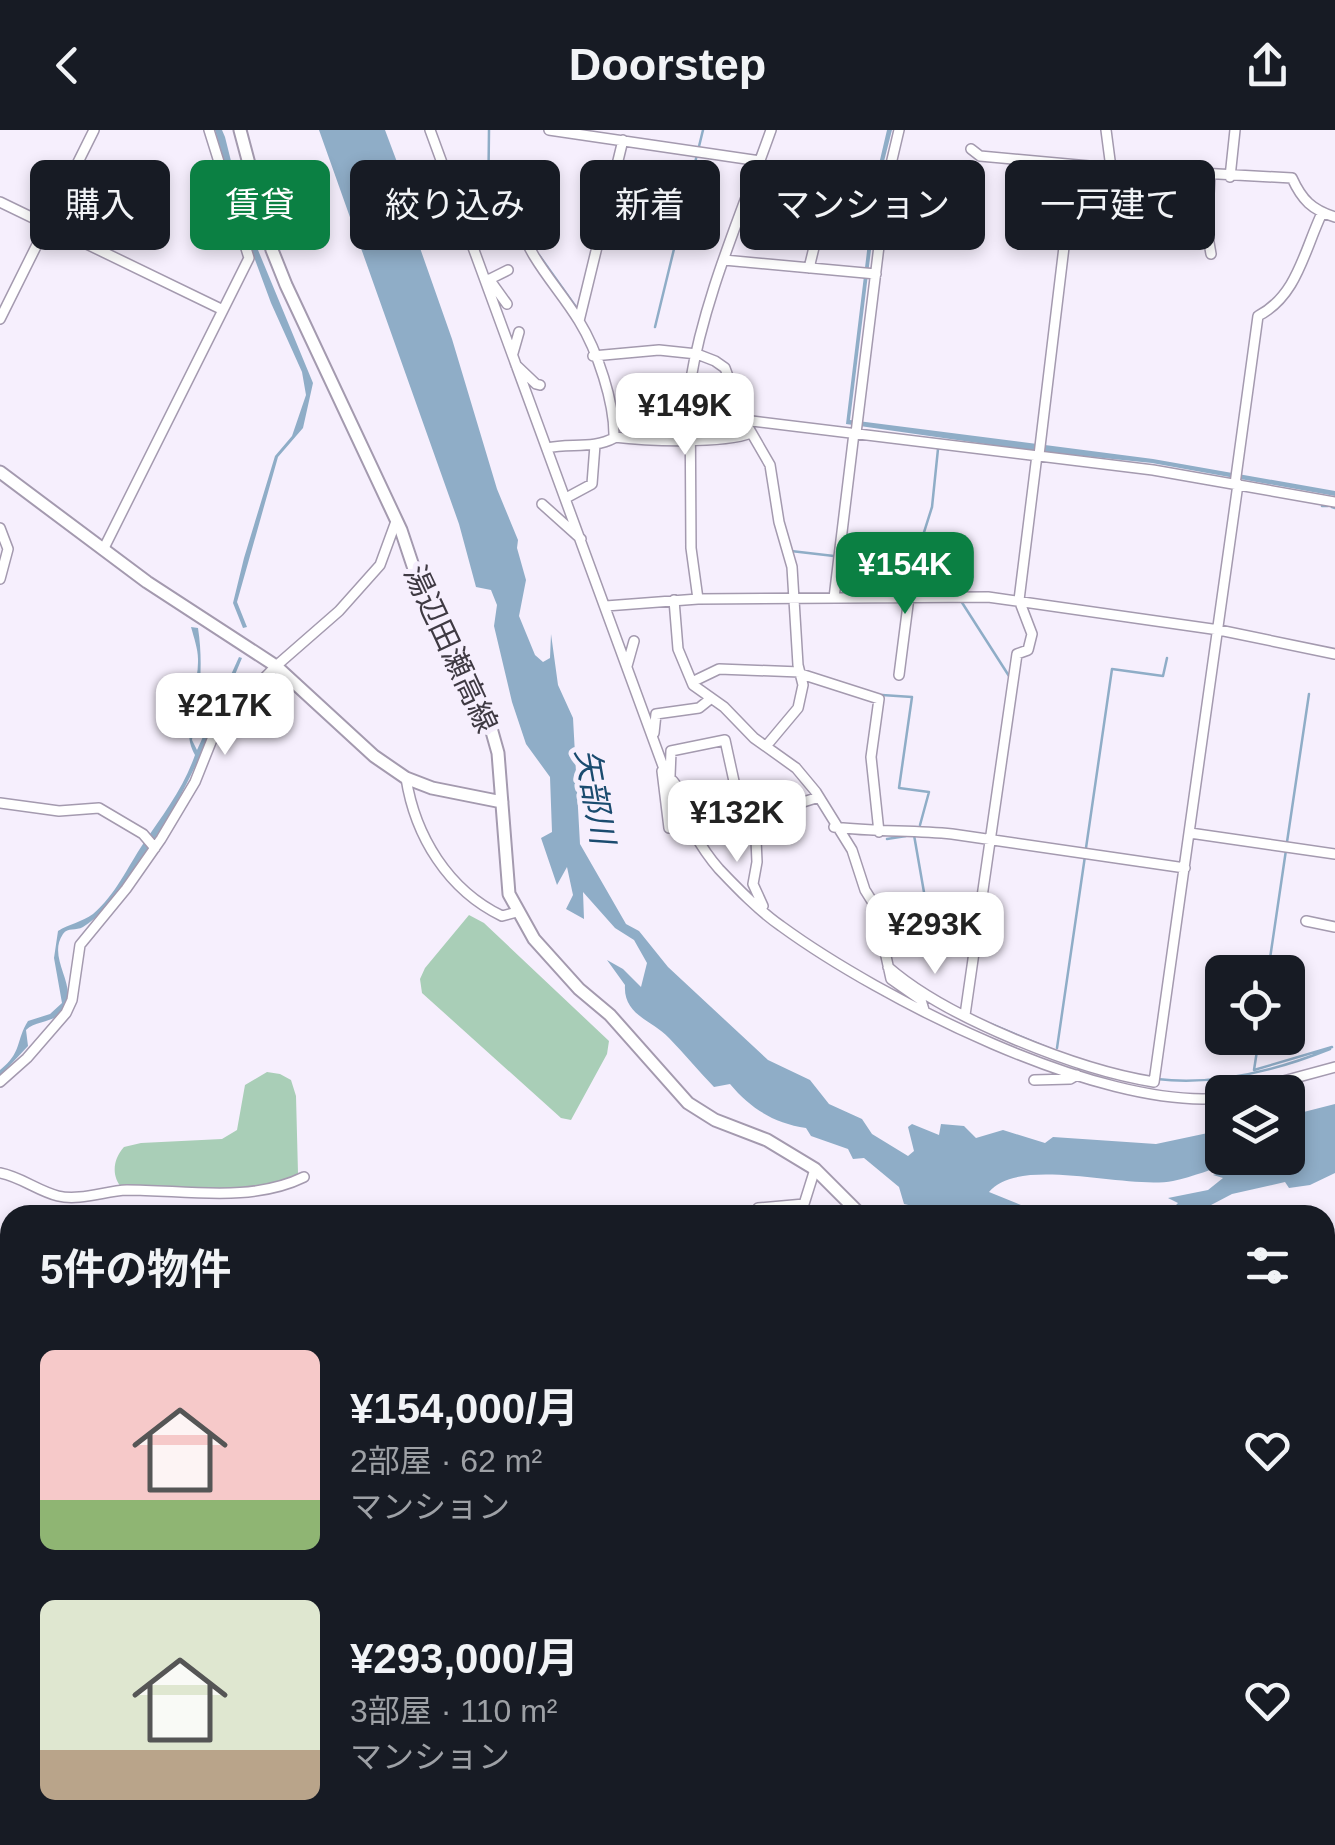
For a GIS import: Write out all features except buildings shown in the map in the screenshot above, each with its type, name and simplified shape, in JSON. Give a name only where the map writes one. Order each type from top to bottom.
[{"type":"main road","name":"湯辺田瀬高線","points":[[240,130],[272,250],[401,530],[409,558],[489,721],[498,753],[506,872],[516,912],[534,939],[579,989],[610,1014],[688,1103],[715,1120],[767,1140],[815,1169],[851,1205]]},
{"type":"main road","points":[[0,472],[160,592],[276,666],[374,756],[406,778],[432,788],[502,802]]},
{"type":"street","points":[[79,160],[94,130]]},
{"type":"street","points":[[104,550],[248,258],[209,130]]},
{"type":"street","points":[[430,130],[442,160]]},
{"type":"street","points":[[549,130],[754,160]]},
{"type":"street","points":[[760,160],[771,130]]},
{"type":"street","points":[[834,598],[856,429],[869,273],[899,130]]},
{"type":"street","points":[[1106,130],[1111,160]]},
{"type":"street","points":[[1230,176],[1236,130]]},
{"type":"street","points":[[579,321],[624,140]]},
{"type":"street","points":[[970,149],[980,156],[1020,160]]},
{"type":"street","points":[[1215,175],[1292,178],[1301,198],[1335,217]]},
{"type":"street","points":[[0,202],[30,217]]},
{"type":"street","points":[[888,967],[933,999],[1072,1061],[1154,1082],[1219,630],[1258,316],[1274,307],[1292,288],[1322,213]]},
{"type":"street","points":[[698,600],[691,548],[690,384],[740,216]]},
{"type":"street","points":[[0,319],[34,250]]},
{"type":"street","points":[[99,250],[224,310]]},
{"type":"street","points":[[476,250],[662,763],[694,837],[719,868],[778,925],[885,991],[924,1010],[1077,1076],[1122,1090],[1168,1098],[1205,1098]]},
{"type":"street","points":[[531,250],[579,321],[611,402],[614,436]]},
{"type":"street","points":[[809,268],[814,250]]},
{"type":"street","points":[[964,1014],[1017,654],[1028,650],[1032,634],[1019,600],[1064,250]]},
{"type":"street","points":[[1210,250],[1211,254]]},
{"type":"street","points":[[724,260],[784,262],[869,273]]},
{"type":"street","points":[[487,280],[508,270]]},
{"type":"street","points":[[487,280],[508,304]]},
{"type":"street","points":[[519,332],[517,363],[540,385]]},
{"type":"street","points":[[594,356],[659,350],[697,354],[725,368],[744,420],[770,465],[779,522],[792,567],[803,685],[798,708],[766,745]]},
{"type":"street","points":[[517,363],[538,366]]},
{"type":"street","points":[[744,420],[1039,451],[1335,502]]},
{"type":"street","points":[[662,427],[662,439]]},
{"type":"street","points":[[547,448],[568,443],[595,445],[614,436],[732,438],[751,433]]},
{"type":"street","points":[[566,498],[592,484],[595,445]]},
{"type":"street","points":[[756,468],[770,465]]},
{"type":"street","points":[[542,504],[581,539]]},
{"type":"street","points":[[0,1082],[66,1013],[72,1000],[80,945],[154,848],[195,782],[217,727],[276,666],[340,611],[380,565],[395,524]]},
{"type":"street","points":[[0,528],[8,550],[0,580]]},
{"type":"street","points":[[899,675],[909,597]]},
{"type":"street","points":[[606,606],[674,600],[792,598],[1019,600],[1219,630],[1335,654]]},
{"type":"street","points":[[674,600],[678,649],[692,682],[709,700],[724,707],[742,727],[796,768],[819,797],[834,827],[852,850],[865,890],[875,906],[891,979],[921,1000],[924,1010]]},
{"type":"street","points":[[627,666],[634,641]]},
{"type":"street","points":[[692,682],[719,669],[801,673],[878,698],[870,757],[879,832]]},
{"type":"street","points":[[654,740],[656,714],[699,708],[709,700]]},
{"type":"street","points":[[737,794],[691,804],[670,780],[671,750],[725,740],[737,794],[748,816],[819,797]]},
{"type":"street","points":[[662,763],[670,828]]},
{"type":"street","points":[[406,778],[417,826],[459,889],[476,904],[502,916],[516,912]]},
{"type":"street","points":[[0,802],[60,811],[100,808],[143,834],[154,848]]},
{"type":"street","points":[[755,817],[757,862],[753,884],[762,910]]},
{"type":"street","points":[[834,827],[879,832],[913,830],[1185,868]]},
{"type":"street","points":[[1190,833],[1335,854]]},
{"type":"street","points":[[1306,921],[1335,927]]},
{"type":"street","points":[[1305,1075],[1335,1067]]},
{"type":"street","points":[[1034,1080],[1077,1076]]},
{"type":"street","points":[[792,1205],[804,1204],[815,1169]]},
{"type":"street","points":[[0,1173],[57,1196],[73,1198],[125,1190],[277,1189],[304,1177]]},
{"type":"green space","points":[[469,915],[484,923],[609,1041],[607,1054],[571,1120],[561,1118],[422,993],[420,979],[425,968]]},
{"type":"green space","points":[[267,1072],[291,1080],[296,1096],[298,1173],[287,1190],[122,1188],[115,1168],[124,1147],[222,1139],[237,1130],[245,1085]]},
{"type":"water","points":[[215,130],[222,130],[225,137],[231,160],[223,160]]},
{"type":"water","points":[[319,130],[385,130],[396,160],[350,160],[350,217]]},
{"type":"water","points":[[887,130],[892,130],[884,160],[880,160]]},
{"type":"water","points":[[251,250],[258,250],[313,383],[303,428],[278,457],[237,602],[247,627],[243,628],[233,603],[244,558],[275,456],[292,436],[306,395],[302,372]]},
{"type":"water","points":[[362,250],[421,250],[497,489],[518,540],[526,580],[519,616],[535,655],[543,662],[550,658],[551,634],[558,685],[573,718],[580,844],[626,924],[639,931],[668,967],[768,1060],[810,1080],[829,1104],[862,1119],[872,1134],[908,1156],[914,1151],[908,1127],[912,1124],[939,1135],[941,1124],[964,1126],[976,1138],[1003,1130],[1045,1143],[1053,1137],[1156,1144],[1205,1134],[1205,1172],[1153,1183],[1024,1176],[1004,1181],[989,1192],[1021,1205],[908,1205],[904,1204],[899,1187],[864,1158],[853,1159],[848,1149],[811,1136],[806,1128],[764,1114],[730,1084],[714,1087],[669,1038],[629,1003],[625,985],[607,960],[641,987],[647,963],[634,940],[615,928],[583,892],[584,919],[566,909],[573,895],[567,867],[557,885],[541,838],[552,832],[550,777],[526,744],[512,702],[494,626],[497,605],[491,590],[476,587],[459,524]]},
{"type":"water","points":[[867,250],[871,250],[850,420],[1153,459],[1335,491],[1335,496],[1152,463],[1034,451],[846,424]]},
{"type":"water","points":[[191,627],[198,628],[201,656],[192,740],[197,750],[239,657],[242,658],[222,706],[178,799],[129,878],[94,919],[63,934],[58,954],[67,985],[66,1005],[56,1017],[26,1030],[28,1046],[0,1076],[28,1021],[50,1014],[62,1003],[54,958],[58,931],[93,914],[108,898],[190,767],[195,755],[189,733],[189,721],[198,671]]},
{"type":"water","points":[[1335,1104],[1335,1173],[1310,1185],[1289,1188],[1285,1182],[1232,1194],[1211,1205],[1176,1205],[1168,1198],[1208,1190],[1223,1178],[1213,1175],[1305,1175],[1305,1112]]},
{"type":"waterway","points":[[489,130],[489,160]]},
{"type":"waterway","points":[[655,327],[703,130]]},
{"type":"waterway","points":[[539,255],[576,307]]},
{"type":"waterway","points":[[705,353],[724,363]]},
{"type":"waterway","points":[[913,567],[932,507],[938,449]]},
{"type":"waterway","points":[[1322,506],[1328,506]]},
{"type":"waterway","points":[[791,551],[834,556]]},
{"type":"waterway","points":[[843,555],[864,555],[916,570],[957,576],[961,601],[1009,676]]},
{"type":"waterway","points":[[1086,848],[1112,669],[1163,676],[1167,658]]},
{"type":"waterway","points":[[1287,842],[1309,694]]},
{"type":"waterway","points":[[882,695],[912,697],[899,788],[929,792],[920,825]]},
{"type":"waterway","points":[[914,835],[925,898],[933,912],[928,924]]},
{"type":"waterway","points":[[887,839],[906,836]]},
{"type":"waterway","points":[[1271,955],[1286,850]]},
{"type":"waterway","points":[[1057,1048],[1085,856]]},
{"type":"waterway","points":[[991,1024],[1053,1050]]},
{"type":"waterway","points":[[1305,1055],[1332,1047]]},
{"type":"waterway","points":[[1157,1079],[1245,1075],[1330,1049]]},
{"type":"waterway","points":[[1256,1055],[1254,1070],[1305,1055]]},
{"type":"water label","name":"矢部川","points":[[595,796]]}]
